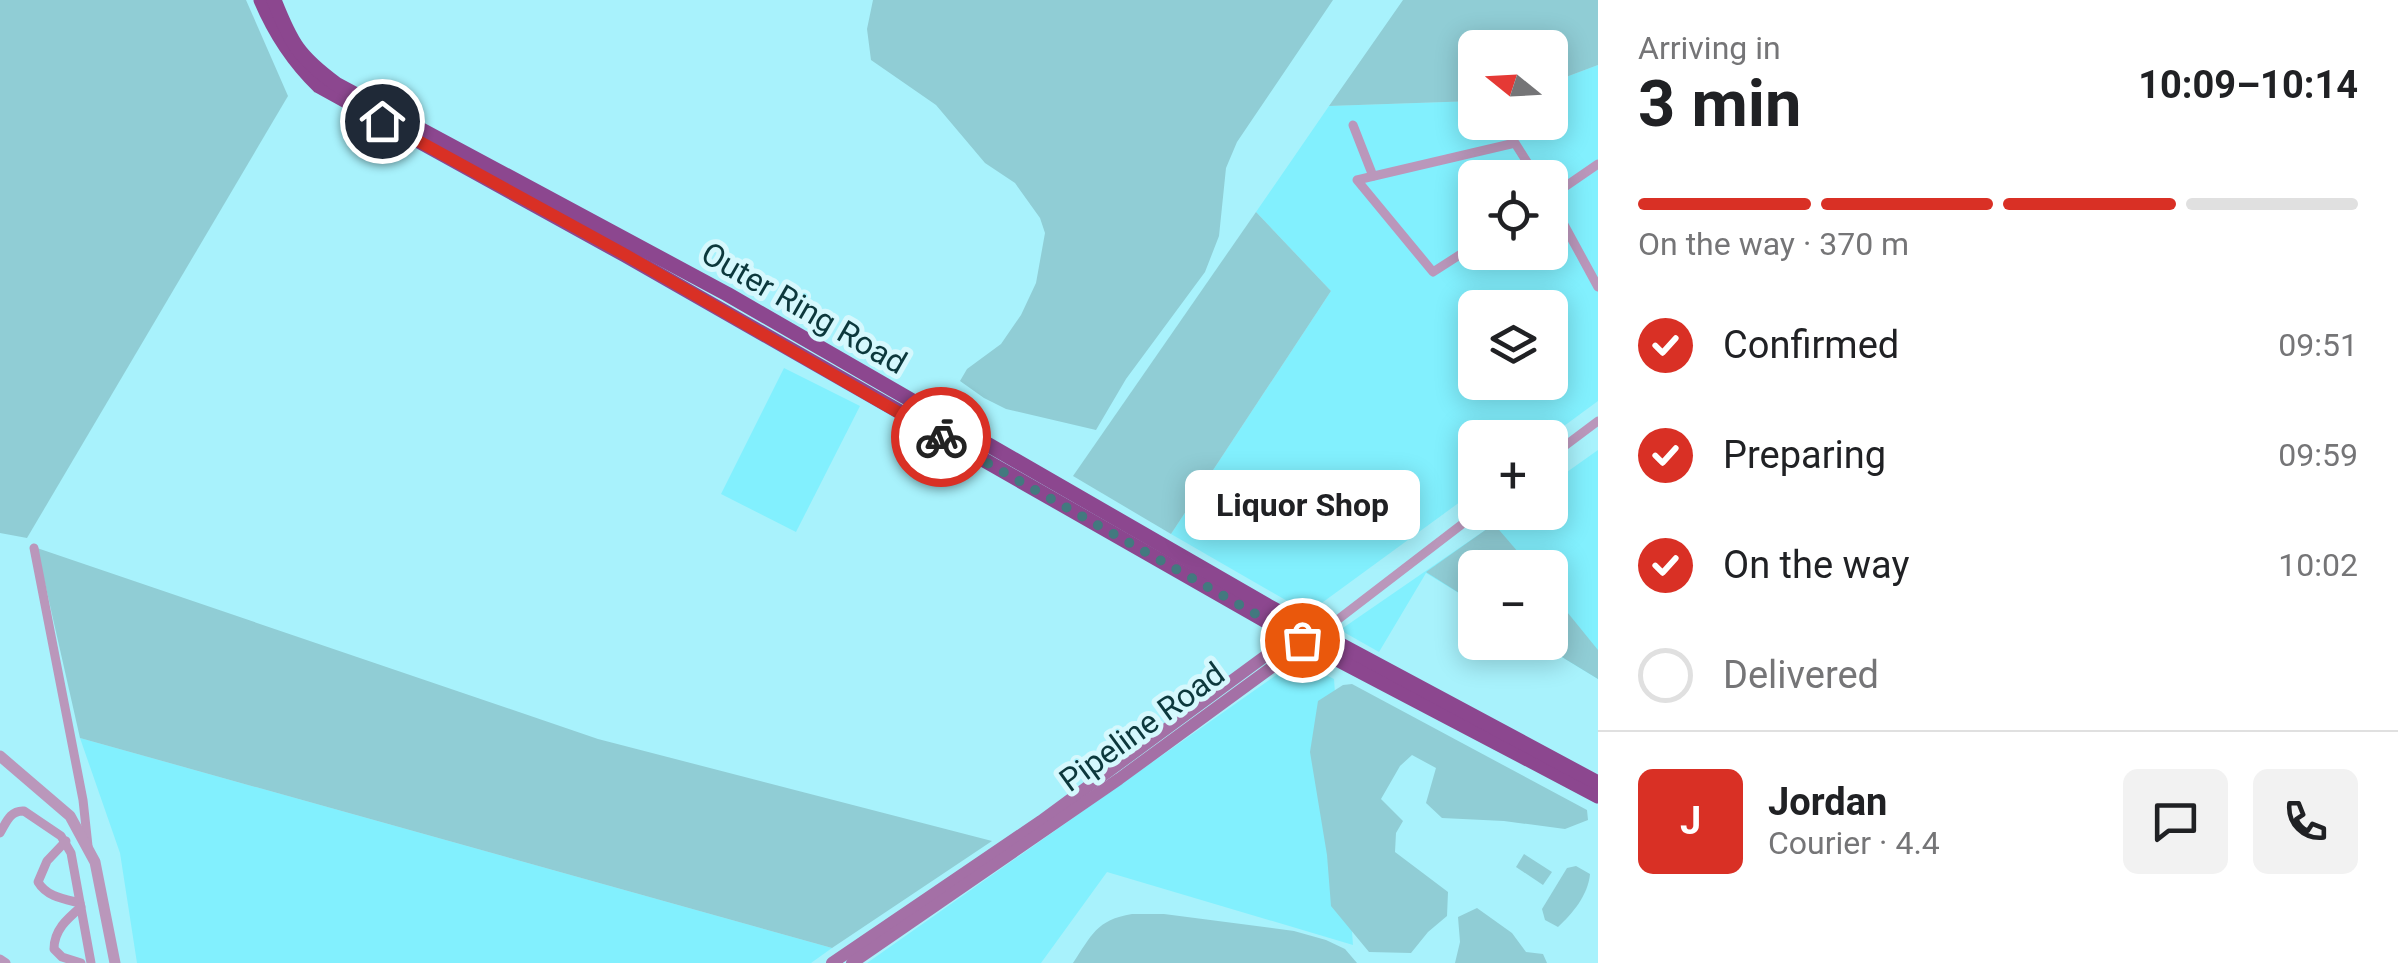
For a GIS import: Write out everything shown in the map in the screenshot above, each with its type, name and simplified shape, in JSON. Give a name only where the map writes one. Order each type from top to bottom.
[{"type":"highway","name":"Outer Ring Road","points":[[261,0],[280,41],[319,86],[624,254],[1302,640],[1598,796]]},
{"type":"highway","name":"Outer Ring Road","points":[[274,0],[288,35],[308,63],[336,84],[727,294],[1319,634],[1598,783]]},
{"type":"main road","name":"Pipeline Road","points":[[852,963],[1103,790],[1252,674],[1280,646],[1302,640]]},
{"type":"main road","name":"Pipeline Road","points":[[832,963],[1252,674]]},
{"type":"street","points":[[1353,124],[1373,176]]},
{"type":"street","points":[[1458,256],[1433,272],[1357,180],[1515,143],[1526,160]]},
{"type":"street","points":[[1568,185],[1598,164]]},
{"type":"street","points":[[1568,231],[1598,287]]},
{"type":"street","points":[[1568,443],[1598,420]]},
{"type":"street","points":[[1319,634],[1458,527]]},
{"type":"street","points":[[34,548],[83,800],[88,849]]},
{"type":"street","points":[[0,756],[70,816],[97,865],[115,963]]},
{"type":"street","points":[[0,833],[11,815],[24,811],[66,842],[91,963]]},
{"type":"street","points":[[66,842],[47,861],[38,882],[54,896],[80,905]]},
{"type":"street","points":[[80,905],[63,922],[54,949],[62,958],[81,963]]},
{"type":"street","points":[[84,930],[108,925]]},
{"type":"street","points":[[88,949],[111,944]]},
{"type":"shaded area","points":[[0,0],[246,0],[288,96],[27,538],[0,533]]},
{"type":"shaded area","points":[[873,0],[1333,0],[1237,142],[1226,168],[1219,236],[1205,272],[1126,379],[1096,430],[1006,409],[960,381],[967,369],[1001,344],[1021,315],[1036,283],[1045,233],[1040,218],[1015,183],[985,163],[936,105],[871,60],[867,29]]},
{"type":"shaded area","points":[[1403,0],[1598,0],[1598,65],[1568,76],[1568,30],[1458,30],[1458,102],[1329,106]]},
{"type":"shaded area","points":[[1598,65],[1598,401],[1568,423],[1568,420],[1458,420],[1458,503],[1308,613],[1171,534],[1331,291],[1256,212],[1329,106],[1458,102],[1458,140],[1568,140],[1568,76]]},
{"type":"shaded area","points":[[1256,212],[1331,291],[1171,534],[1073,476]]},
{"type":"shaded area","points":[[784,368],[860,406],[796,532],[721,494]]},
{"type":"shaded area","points":[[1598,450],[1598,679],[1567,660],[1568,550],[1458,550],[1458,593],[1426,573],[1379,652],[1340,630],[1485,530],[1568,530],[1568,471]]},
{"type":"shaded area","points":[[1486,530],[1499,530],[1516,550],[1458,550],[1458,592],[1426,572]]},
{"type":"shaded area","points":[[37,548],[598,739],[992,841],[832,948],[80,738]]},
{"type":"shaded area","points":[[1568,613],[1598,650],[1598,679],[1567,660]]},
{"type":"shaded area","points":[[1309,652],[1329,663],[1324,674],[1334,679],[1353,945],[1107,872],[1041,963],[867,963]]},
{"type":"shaded area","points":[[1352,684],[1587,810],[1588,820],[1565,829],[1442,818],[1426,803],[1436,768],[1412,755],[1400,766],[1381,799],[1403,821],[1396,833],[1395,852],[1448,892],[1447,916],[1411,953],[1369,952],[1331,906],[1310,752],[1318,701],[1343,685]]},
{"type":"shaded area","points":[[80,738],[832,948],[811,963],[137,963],[120,853]]},
{"type":"shaded area","points":[[1524,854],[1552,872],[1543,885],[1516,867]]},
{"type":"shaded area","points":[[1576,866],[1590,874],[1589,882],[1579,903],[1558,927],[1545,920],[1542,909],[1567,868]]},
{"type":"shaded area","points":[[1477,908],[1512,933],[1526,952],[1543,954],[1547,963],[1455,963],[1460,942],[1458,917]]},
{"type":"shaded area","points":[[1132,914],[1164,914],[1294,931],[1345,949],[1357,963],[1073,963],[1103,925]]},
{"type":"way so far","points":[[941,437],[1302,640]]},
{"type":"place","name":"Liquor Shop","points":[[1302,640]]},
{"type":"route","points":[[382,121],[624,254],[941,437]]}]
